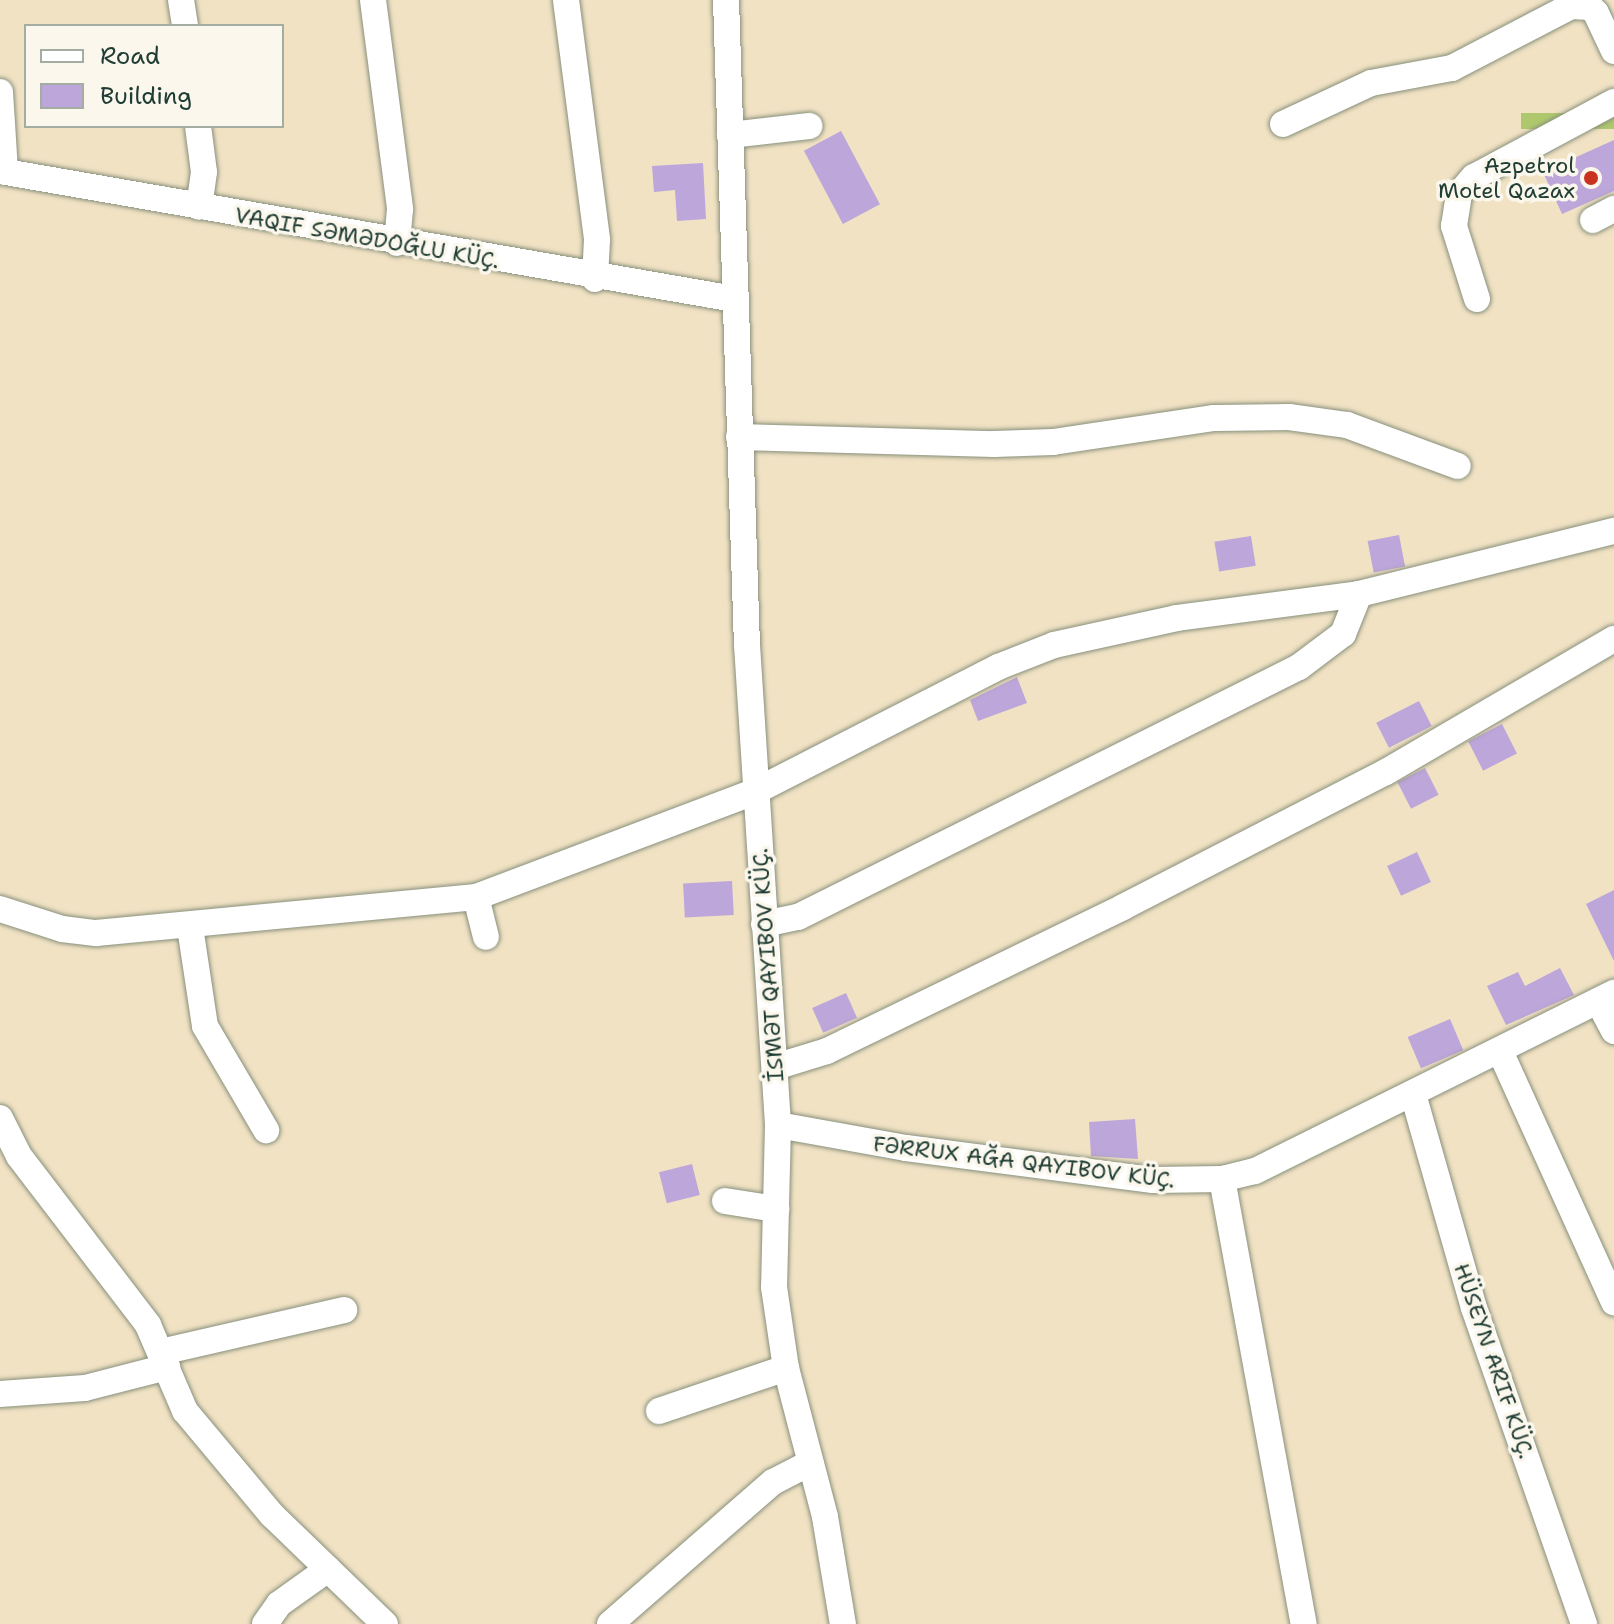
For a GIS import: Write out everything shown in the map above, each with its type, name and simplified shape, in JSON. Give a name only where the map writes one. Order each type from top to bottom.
[{"type":"street","points":[[181,0],[185,24]]},
{"type":"street","points":[[373,0],[400,209],[397,243]]},
{"type":"street","points":[[566,0],[597,240],[595,279]]},
{"type":"street","points":[[726,0],[739,437],[756,791],[778,1125],[774,1287],[786,1368],[810,1463],[843,1624]]},
{"type":"street","points":[[1283,124],[1371,83],[1452,68],[1571,6],[1590,7],[1596,13],[1614,51]]},
{"type":"street","points":[[0,92],[3,171]]},
{"type":"street","points":[[1477,299],[1454,226],[1459,194],[1474,177],[1614,102]]},
{"type":"street","points":[[730,135],[809,126]]},
{"type":"street","points":[[198,128],[204,172],[199,207]]},
{"type":"street","name":"VAQIF SƏMƏDOĞLU KÜÇ.","points":[[3,171],[595,279],[734,299]]},
{"type":"street","points":[[739,437],[994,444],[1053,442],[1214,418],[1289,417],[1347,425],[1458,466]]},
{"type":"street","points":[[0,909],[62,929],[96,933],[190,927],[476,897],[756,791],[998,667],[1054,645],[1177,618],[1359,594],[1614,531]]},
{"type":"street","points":[[764,924],[798,917],[1299,667],[1343,634],[1359,594]]},
{"type":"street","points":[[775,1067],[827,1051],[1137,900],[1386,772],[1614,639]]},
{"type":"street","points":[[476,897],[486,937]]},
{"type":"street","points":[[190,927],[205,1026],[266,1130]]},
{"type":"street","points":[[778,1125],[906,1148],[1153,1180],[1222,1179],[1255,1171],[1606,997],[1614,1031]]},
{"type":"street","points":[[1500,1051],[1614,1302]]},
{"type":"street","name":"HÜSEYN ARIF KÜÇ.","points":[[1413,1094],[1474,1308],[1584,1624]]},
{"type":"street","points":[[0,1118],[19,1156],[148,1325],[185,1411],[211,1445],[328,1569],[385,1624]]},
{"type":"street","points":[[1222,1179],[1304,1624]]},
{"type":"street","points":[[725,1201],[776,1209]]},
{"type":"street","points":[[0,1394],[85,1388],[164,1360],[344,1310]]},
{"type":"street","points":[[659,1411],[786,1368]]},
{"type":"street","points":[[610,1624],[773,1482],[810,1463]]},
{"type":"street","points":[[265,1624],[279,1604],[328,1569]]},
{"type":"green space","points":[[1521,113],[1614,113],[1614,129],[1521,129]]},
{"type":"building","points":[[841,131],[880,204],[843,224],[804,151]]},
{"type":"building","points":[[1614,140],[1614,191],[1562,214],[1543,172]]},
{"type":"building","points":[[703,163],[706,219],[677,221],[675,190],[654,192],[652,166]]},
{"type":"building","points":[[1399,535],[1405,566],[1374,573],[1368,541]]},
{"type":"building","points":[[1251,536],[1256,566],[1219,571],[1214,542]]},
{"type":"building","points":[[1017,677],[1027,703],[978,721],[970,700]]},
{"type":"building","points":[[1419,701],[1432,726],[1389,748],[1376,723]]},
{"type":"building","points":[[1502,724],[1517,753],[1483,771],[1468,741]]},
{"type":"building","points":[[1425,768],[1439,795],[1411,809],[1397,782]]},
{"type":"building","points":[[1417,852],[1431,882],[1401,896],[1387,866]]},
{"type":"building","points":[[732,881],[734,915],[685,918],[683,884]]},
{"type":"building","points":[[1614,890],[1614,961],[1586,904]]},
{"type":"building","points":[[1560,968],[1574,995],[1506,1025],[1487,986],[1518,972],[1525,986]]},
{"type":"building","points":[[846,993],[857,1018],[823,1033],[812,1008]]},
{"type":"building","points":[[1450,1019],[1463,1050],[1421,1068],[1408,1037]]},
{"type":"building","points":[[1135,1119],[1138,1159],[1091,1156],[1089,1122]]},
{"type":"building","points":[[692,1164],[700,1195],[667,1203],[659,1172]]},
{"type":"place","name":"Azpetrol Motel Qazax","points":[[1591,178]]}]
